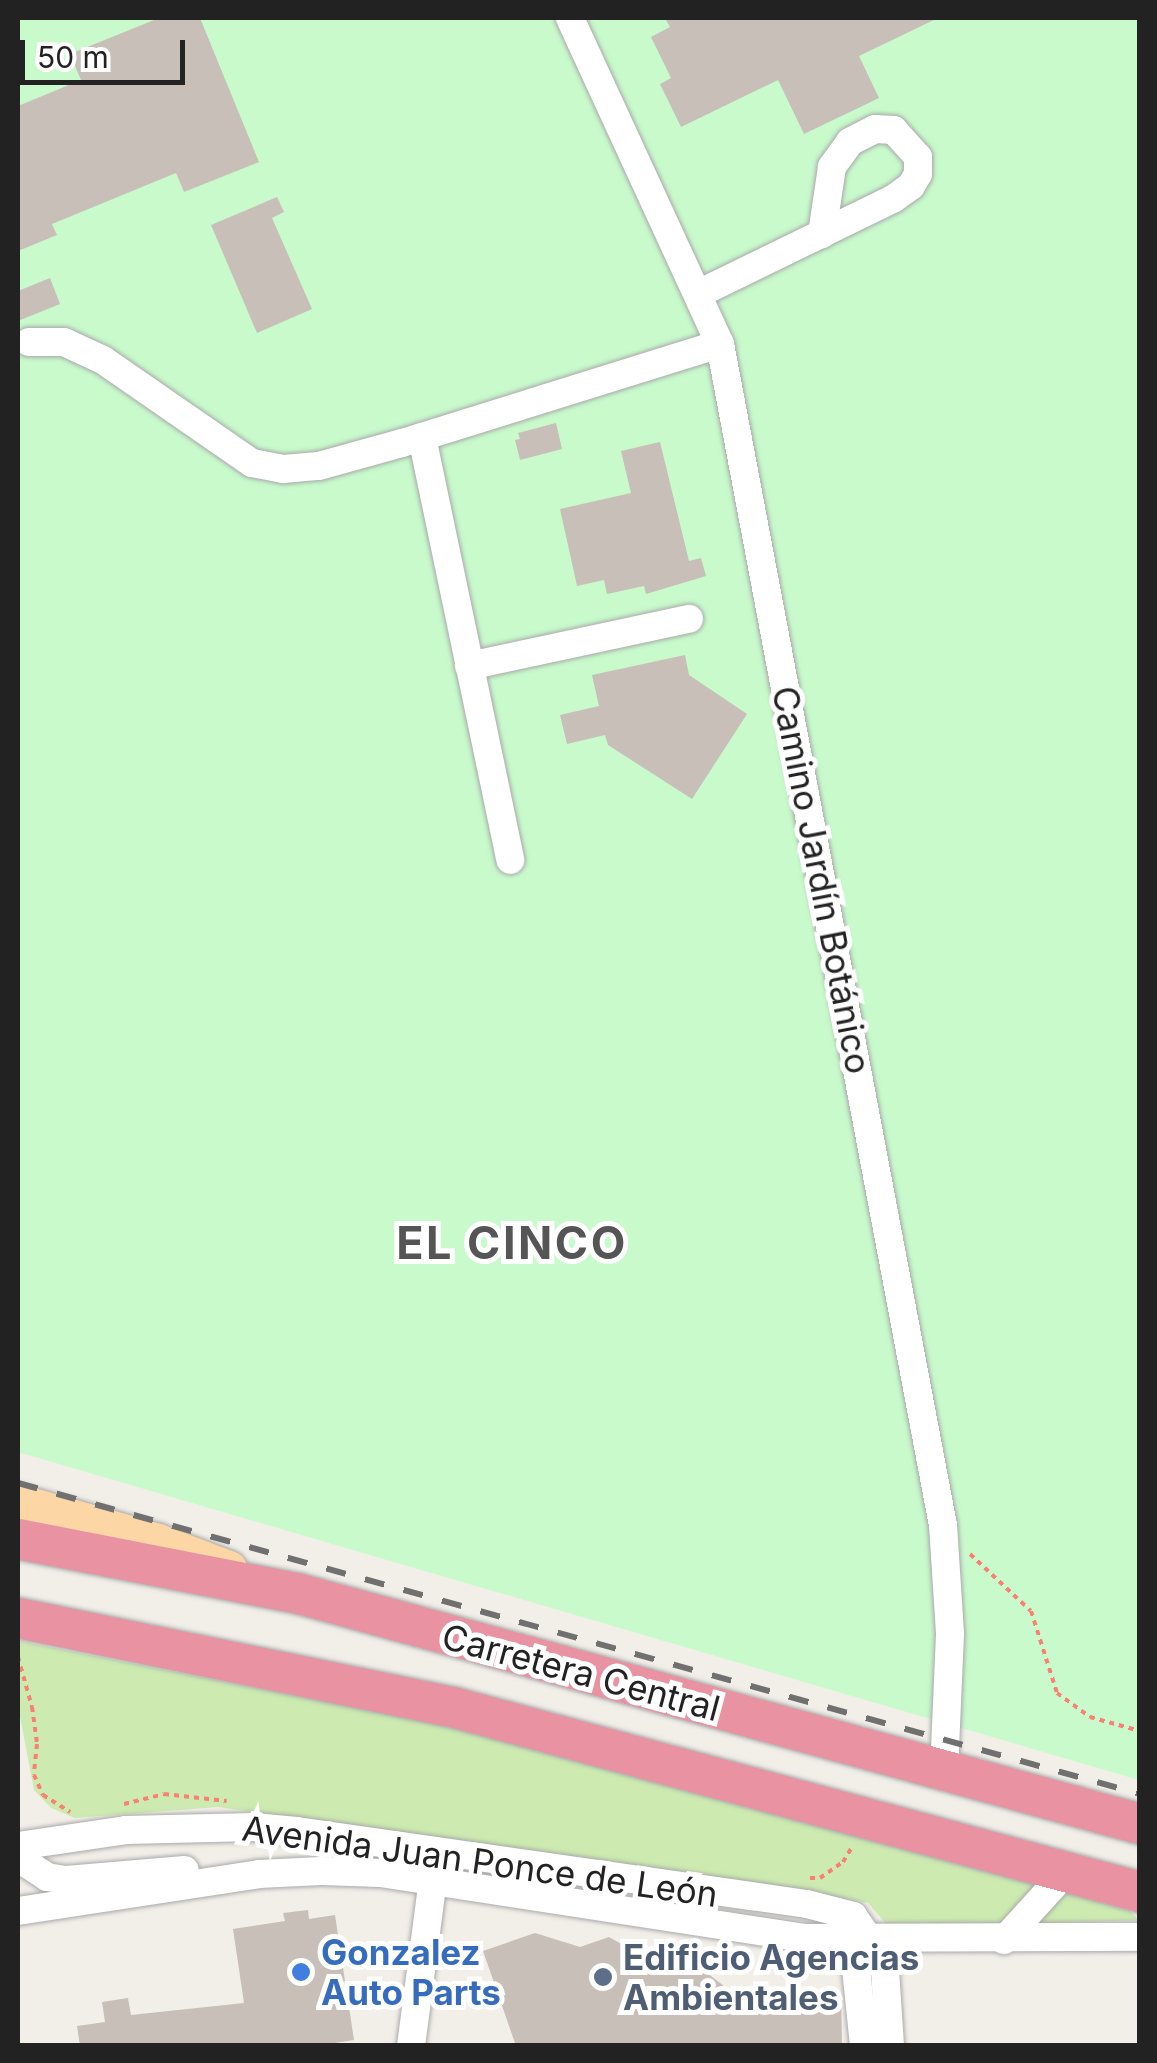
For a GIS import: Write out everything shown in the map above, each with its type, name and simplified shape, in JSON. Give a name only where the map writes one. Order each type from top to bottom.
[{"type":"highway","name":"Carretera Central","points":[[18,1538],[300,1594],[1140,1824]]},
{"type":"highway","name":"Carretera Central","points":[[18,1618],[456,1708],[1140,1892]]},
{"type":"main road","points":[[18,1501],[158,1541],[300,1594]]},
{"type":"street","name":"Camino Jardín Botánico","points":[[570,18],[700,293],[720,344],[942,1525],[950,1634],[944,1773]]},
{"type":"street","points":[[700,293],[822,234]]},
{"type":"street","points":[[28,342],[64,342],[103,360],[252,463],[282,470],[319,466],[422,437],[720,344]]},
{"type":"street","points":[[422,437],[510,860]]},
{"type":"street","points":[[470,666],[689,619]]},
{"type":"street","name":"Avenida Juan Ponce de León","points":[[18,1846],[126,1830],[254,1827],[435,1868],[806,1938],[1140,1937]]},
{"type":"street","points":[[18,1858],[46,1877],[66,1880],[224,1868],[258,1874]]},
{"type":"street","points":[[411,2046],[435,1868]]},
{"type":"street","name":"Avenida Juan Ponce de León","points":[[18,1910],[258,1874],[380,1874],[435,1868]]},
{"type":"street","points":[[1004,1940],[1065,1873]]},
{"type":"street","points":[[864,2046],[869,1940]]},
{"type":"street","points":[[869,1940],[890,2046]]},
{"type":"path","points":[[942,1525],[1032,1611],[1057,1692],[1090,1716],[1140,1731]]},
{"type":"path","points":[[18,1657],[32,1707],[37,1744],[34,1775],[43,1795],[67,1812],[79,1812]]},
{"type":"path","points":[[109,1808],[164,1794],[240,1804]]},
{"type":"path","points":[[804,1878],[820,1878],[843,1862],[864,1816]]},
{"type":"green space","points":[[18,18],[1139,18],[1139,1780],[18,1452]]},
{"type":"green space","points":[[18,1641],[494,1735],[906,1846],[1130,1911],[1139,1920],[890,1928],[868,1903],[817,1893],[218,1807],[75,1818],[51,1808],[34,1790],[18,1706]]},
{"type":"building","points":[[159,18],[200,18],[259,162],[184,192],[176,173],[52,224],[57,235],[18,251],[18,106],[81,80],[70,54]]},
{"type":"building","points":[[665,18],[938,18],[859,56],[879,98],[804,134],[778,80],[681,127],[660,84],[671,78],[651,37],[670,27]]},
{"type":"building","points":[[277,197],[284,212],[272,218],[312,309],[257,333],[211,225]]},
{"type":"building","points":[[50,278],[60,304],[18,321],[18,291]]},
{"type":"building","points":[[556,423],[562,449],[520,460],[515,440],[520,439],[518,433]]},
{"type":"building","points":[[660,442],[689,561],[701,558],[706,576],[646,594],[644,586],[607,594],[604,580],[577,586],[560,509],[631,493],[621,451]]},
{"type":"building","points":[[685,655],[689,675],[747,714],[692,799],[608,745],[605,735],[567,744],[560,715],[599,706],[592,675]]},
{"type":"building","points":[[308,1910],[309,1919],[335,1915],[354,2040],[316,2046],[80,2046],[77,2026],[105,2022],[102,2002],[128,1998],[131,2015],[244,2003],[233,1929],[285,1921],[283,1913]]},
{"type":"building","name":"Edificio Agencias Ambientales","points":[[535,1933],[580,1947],[609,1937],[639,1954],[661,1944],[677,1949],[739,1998],[841,1993],[842,2046],[516,2046],[483,1951]]},
{"type":"railway","points":[[18,1483],[1140,1794]]},
{"type":"place","name":"Gonzalez Auto Parts","points":[[301,1972]]},
{"type":"place","name":"Edificio Agencias Ambientales","points":[[603,1977]]},
{"type":"district","name":"EL CINCO","points":[[512,1243]]}]
